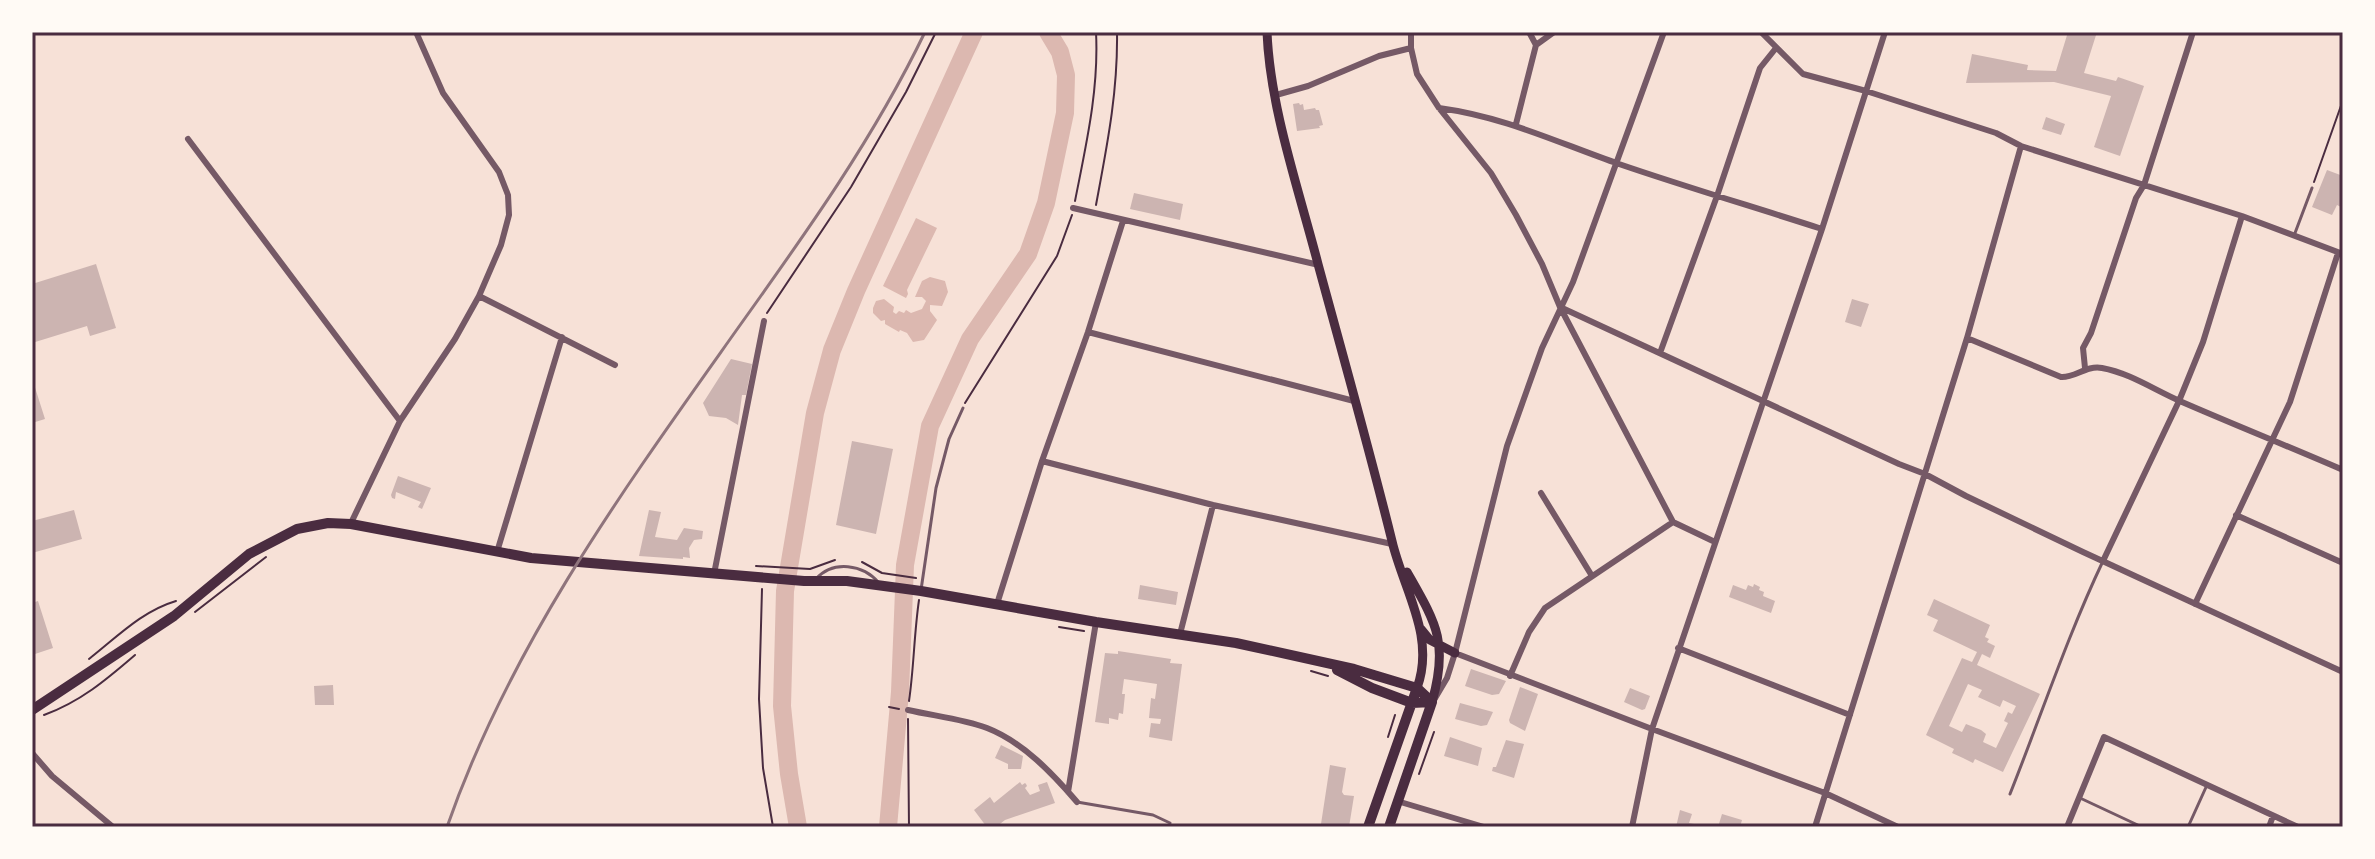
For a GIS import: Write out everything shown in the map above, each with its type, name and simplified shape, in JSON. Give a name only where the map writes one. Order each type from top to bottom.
[{"type":"main road","points":[[1267,32],[1294,181],[1392,544],[1421,629],[1422,656],[1417,688],[1368,827]]},
{"type":"main road","points":[[37,713],[174,616],[256,549],[297,529],[328,523],[351,524],[497,552],[570,562],[714,574],[774,572],[919,591],[997,604],[1095,627],[1180,634],[1249,645],[1412,703],[1432,702]]},
{"type":"main road","points":[[1389,827],[1440,671],[1440,646],[1434,620],[1392,544]]},
{"type":"main road","points":[[1421,629],[1430,640],[1455,653]]},
{"type":"main road","points":[[1315,666],[1354,669],[1417,688],[1432,702]]},
{"type":"street","points":[[351,524],[400,421],[455,339],[479,296],[501,245],[509,215],[508,195],[499,172],[443,93],[416,32]]},
{"type":"street","points":[[1411,32],[1417,74],[1439,108],[1498,184],[1673,522],[1715,542]]},
{"type":"street","points":[[1529,32],[1536,45]]},
{"type":"street","points":[[1516,124],[1536,45],[1554,32]]},
{"type":"street","points":[[1432,702],[1438,697],[1447,678],[1455,653],[1507,446],[1542,348],[1573,282],[1664,32]]},
{"type":"street","points":[[1761,32],[1803,74],[1996,133],[2021,146],[2242,216],[2341,254],[2290,402],[2195,604]]},
{"type":"street","points":[[1632,827],[1652,729],[1822,229],[1885,32]]},
{"type":"street","points":[[2085,368],[2083,348],[2091,333],[2136,198],[2144,185],[2193,32]]},
{"type":"street","points":[[1276,95],[1308,86],[1379,56],[1411,48]]},
{"type":"street","points":[[1660,353],[1760,68],[1776,48]]},
{"type":"street","points":[[1439,108],[1516,124],[1618,163],[1822,229]]},
{"type":"street","points":[[188,139],[400,421]]},
{"type":"street","points":[[1815,827],[1967,338],[2021,146]]},
{"type":"street","points":[[1073,208],[1319,265]]},
{"type":"street","points":[[2103,561],[2179,401],[2203,342],[2242,216]]},
{"type":"street","points":[[997,604],[1123,221]]},
{"type":"street","points":[[479,296],[615,365]]},
{"type":"street","points":[[1560,307],[1925,474],[2103,561],[2343,672]]},
{"type":"street","points":[[714,574],[764,321]]},
{"type":"street","points":[[1088,332],[1354,401]]},
{"type":"street","points":[[497,552],[562,337]]},
{"type":"street","points":[[1967,338],[2061,377],[2068,377],[2085,368],[2101,367],[2130,377],[2343,470]]},
{"type":"street","points":[[1042,461],[1213,505],[1392,544]]},
{"type":"street","points":[[1541,493],[1592,576]]},
{"type":"street","points":[[1180,634],[1213,505]]},
{"type":"street","points":[[2236,515],[2343,563]]},
{"type":"street","points":[[1510,676],[1522,647],[1545,608],[1673,522]]},
{"type":"street","points":[[1068,792],[1095,627]]},
{"type":"street","points":[[1678,648],[1850,715]]},
{"type":"street","points":[[1455,653],[1825,793],[1898,827]]},
{"type":"street","points":[[906,710],[986,727],[1001,735],[1024,749],[1077,802]]},
{"type":"street","points":[[2067,827],[2104,737],[2298,827]]},
{"type":"street","points":[[32,753],[52,776],[113,827]]},
{"type":"street","points":[[1397,801],[1484,827]]},
{"type":"street","points":[[2269,827],[2273,816]]},
{"type":"lane","points":[[2294,236],[2312,188]]},
{"type":"lane","points":[[919,591],[936,488],[949,439],[963,408]]},
{"type":"lane","points":[[2010,794],[2044,710],[2073,625],[2103,561]]},
{"type":"lane","points":[[2188,827],[2207,785]]},
{"type":"lane","points":[[2079,798],[2142,827]]},
{"type":"lane","points":[[1077,802],[1153,815],[1170,823]]},
{"type":"path","points":[[764,321],[774,300],[851,187],[906,92],[936,32]]},
{"type":"path","points":[[963,408],[1057,256],[1073,208],[1091,117],[1096,32]]},
{"type":"path","points":[[1094,214],[1114,109],[1117,32]]},
{"type":"path","points":[[2312,188],[2343,100]]},
{"type":"path","points":[[223,590],[266,557]]},
{"type":"path","points":[[774,572],[808,577]]},
{"type":"path","points":[[897,576],[915,577]]},
{"type":"path","points":[[762,583],[759,699],[763,768],[773,827]]},
{"type":"path","points":[[81,665],[138,619],[162,605],[181,599]]},
{"type":"path","points":[[1051,625],[1095,627]]},
{"type":"path","points":[[37,713],[74,703],[101,685],[137,653]]},
{"type":"path","points":[[1315,666],[1331,677]]},
{"type":"path","points":[[889,707],[906,710]]},
{"type":"shaded area","points":[[916,218],[937,228],[906,298],[883,286]]},
{"type":"shaded area","points":[[930,277],[945,281],[948,292],[942,306],[930,305],[930,311],[937,320],[924,340],[913,342],[907,333],[885,324],[885,320],[881,321],[873,313],[876,301],[884,299],[894,307],[896,314],[922,309],[926,301],[915,297],[922,281]]},
{"type":"building","points":[[2068,32],[2097,32],[2084,73],[2116,81],[2118,77],[2144,86],[2120,156],[2094,147],[2111,96],[2054,82],[1966,83],[1972,54],[2028,65],[2027,70],[2056,71]]},
{"type":"building","points":[[1293,104],[1303,104],[1304,110],[1319,110],[1323,125],[1320,128],[1297,131]]},
{"type":"building","points":[[2046,117],[2065,124],[2061,135],[2042,129]]},
{"type":"building","points":[[2327,170],[2343,176],[2343,208],[2337,205],[2332,215],[2312,207]]},
{"type":"building","points":[[1134,193],[1183,204],[1180,220],[1130,209]]},
{"type":"building","points":[[96,264],[116,328],[90,336],[87,326],[32,343],[32,284]]},
{"type":"building","points":[[1852,299],[1869,304],[1861,327],[1845,322]]},
{"type":"building","points":[[731,359],[752,364],[746,395],[742,395],[738,425],[726,418],[709,416],[703,403]]},
{"type":"building","points":[[32,378],[45,419],[32,423]]},
{"type":"building","points":[[852,441],[893,449],[876,534],[836,525]]},
{"type":"building","points":[[398,476],[431,488],[422,509],[418,507],[421,502],[396,492],[395,499],[392,498]]},
{"type":"building","points":[[74,510],[82,539],[32,553],[32,521]]},
{"type":"building","points":[[649,510],[661,512],[655,537],[677,540],[684,528],[703,531],[702,539],[694,540],[689,548],[690,558],[639,556]]},
{"type":"building","points":[[1754,584],[1764,592],[1763,596],[1775,601],[1771,613],[1729,597],[1733,585],[1746,590],[1748,585],[1753,587]]},
{"type":"building","points":[[1140,585],[1178,592],[1176,605],[1138,599]]},
{"type":"building","points":[[1934,599],[1990,625],[1985,637],[1995,646],[1990,658],[1982,654],[1977,665],[2040,694],[2003,772],[1975,759],[1973,763],[1952,753],[1954,749],[1926,735],[1962,658],[1972,662],[1977,652],[1933,631],[1938,620],[1927,615]],"holes":[[[1968,684],[1982,690],[1978,697],[2000,707],[2003,700],[2016,706],[2012,714],[2008,712],[2004,721],[2008,723],[1996,748],[1983,742],[1986,734],[1981,730],[1966,724],[1962,732],[1949,726]]]},
{"type":"building","points":[[38,601],[53,648],[32,655],[32,603]]},
{"type":"building","points":[[1118,651],[1171,659],[1170,663],[1182,664],[1172,741],[1149,737],[1151,723],[1160,724],[1161,719],[1149,718],[1151,698],[1155,699],[1157,684],[1124,679],[1123,714],[1119,713],[1118,720],[1109,718],[1109,724],[1095,722],[1105,653],[1118,654]]},
{"type":"building","points":[[1471,669],[1506,681],[1499,694],[1492,695],[1465,686]]},
{"type":"building","points":[[333,685],[334,705],[315,705],[314,686]]},
{"type":"building","points":[[1520,687],[1538,694],[1525,731],[1509,720]]},
{"type":"building","points":[[1630,688],[1650,696],[1645,709],[1624,702]]},
{"type":"building","points":[[1460,703],[1493,712],[1487,725],[1455,719]]},
{"type":"building","points":[[1450,737],[1482,748],[1478,766],[1444,756]]},
{"type":"building","points":[[1506,740],[1524,744],[1514,778],[1492,771]]},
{"type":"building","points":[[1001,745],[1023,756],[1021,769],[1008,769],[1008,764],[995,758]]},
{"type":"building","points":[[1330,765],[1346,768],[1342,792],[1354,796],[1349,827],[1321,824]]},
{"type":"building","points":[[1020,782],[1026,784],[1030,795],[1040,791],[1038,785],[1047,782],[1055,803],[1005,820],[996,827],[986,826],[974,810],[990,797],[994,803]]},
{"type":"building","points":[[1680,810],[1692,814],[1689,823],[1694,824],[1693,827],[1676,827]]},
{"type":"building","points":[[1722,814],[1742,820],[1740,827],[1718,827]]},
{"type":"waterway","points":[[798,827],[782,706],[785,591],[815,413],[832,350],[856,291],[974,32]]},
{"type":"waterway","points":[[888,827],[900,692],[905,565],[930,426],[970,339],[1028,254],[1046,203],[1065,113],[1066,75],[1060,52],[1048,32]]},
{"type":"railway","points":[[447,827],[473,759],[504,694],[574,568],[654,447],[838,184],[884,110],[925,32]]}]
